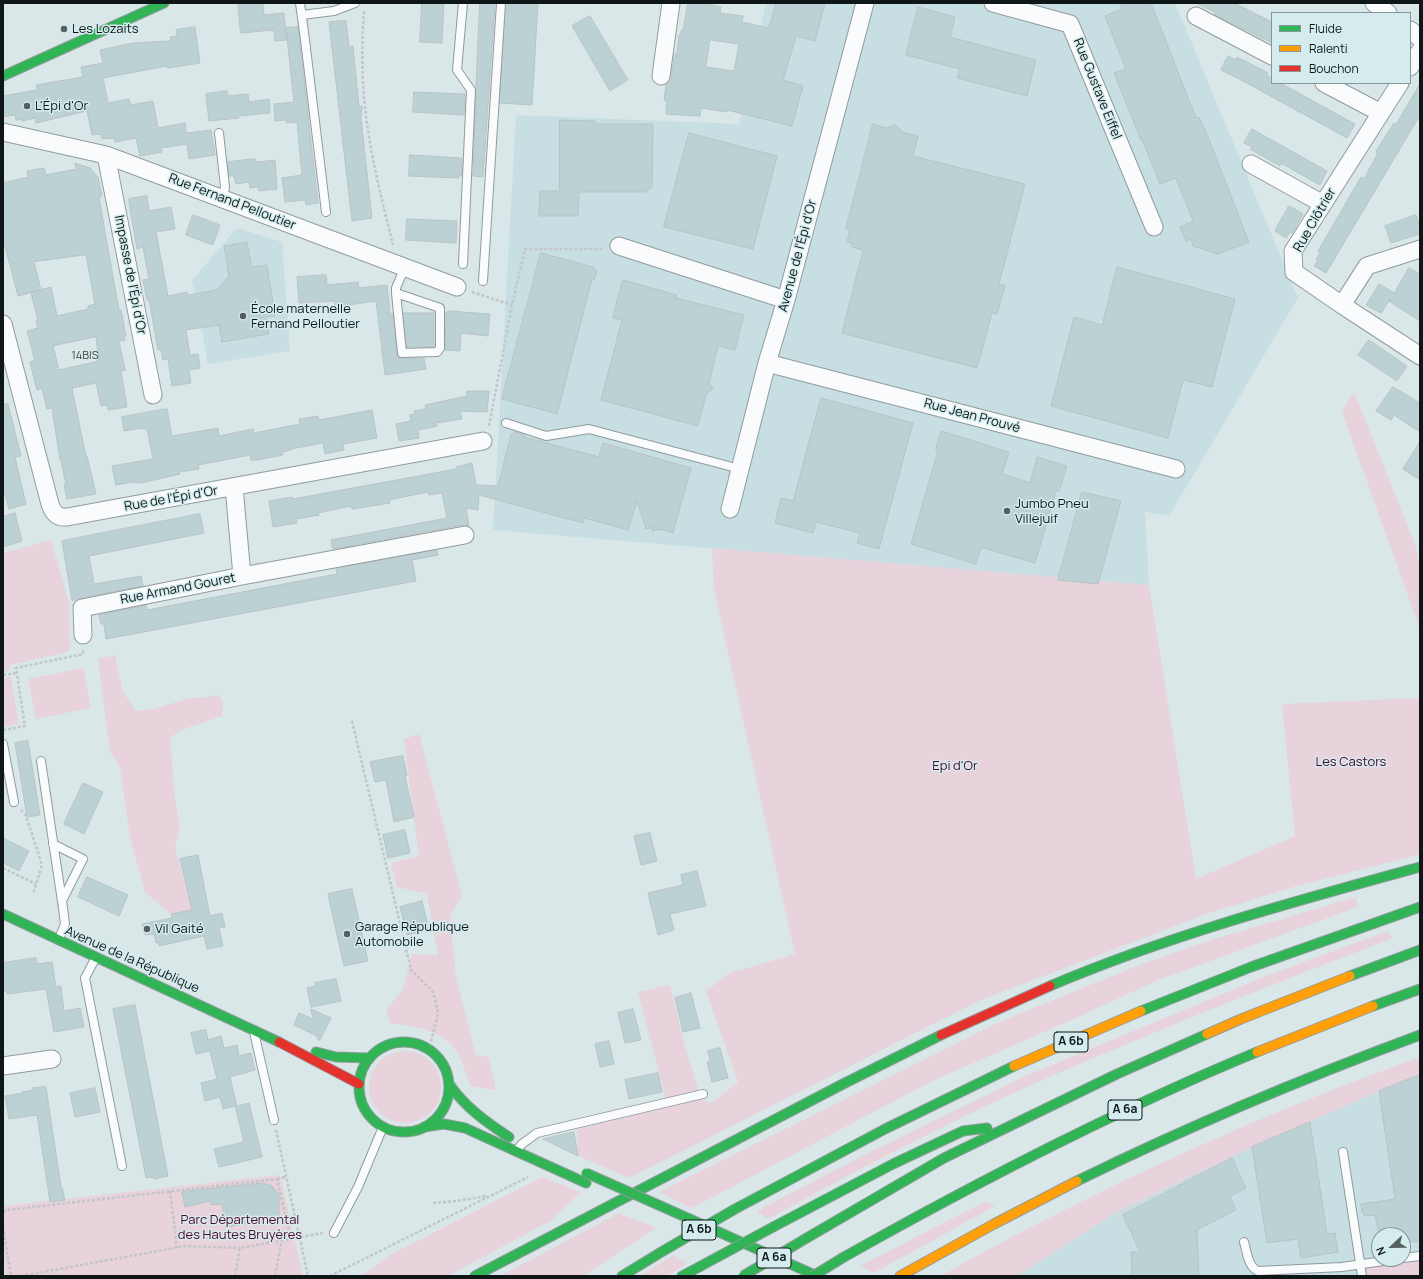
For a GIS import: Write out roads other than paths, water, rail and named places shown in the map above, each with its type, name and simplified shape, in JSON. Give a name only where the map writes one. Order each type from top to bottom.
[{"type":"main road","points":[[3,76],[76,42],[135,9],[164,3]]},
{"type":"main road","points":[[475,1276],[916,1046],[1054,984],[1204,929],[1420,867]]},
{"type":"main road","name":"A 6b","points":[[622,1276],[735,1209],[862,1140],[977,1084],[1118,1020],[1258,964],[1420,907]]},
{"type":"main road","name":"Avenue de la République","points":[[3,914],[58,941],[252,1029],[359,1084]]},
{"type":"main road","name":"A 6a","points":[[743,1276],[944,1158],[1010,1125],[1117,1074],[1219,1029],[1337,981],[1420,950]]},
{"type":"main road","name":"A 6a","points":[[813,1276],[966,1189],[1033,1154],[1139,1103],[1263,1050],[1420,989]]},
{"type":"main road","name":"Avenue de la République","points":[[252,1029],[326,1056],[370,1058]]},
{"type":"main road","points":[[900,1276],[982,1230],[1051,1194],[1156,1143],[1243,1104],[1364,1055],[1420,1035]]},
{"type":"main road","points":[[424,1127],[435,1120],[443,1109],[448,1097],[449,1084],[446,1070],[439,1059],[429,1050],[417,1044],[404,1042],[391,1044],[379,1049],[370,1058],[362,1070],[359,1084],[360,1097],[364,1109],[372,1119],[383,1127],[396,1131],[410,1132],[443,1123],[454,1125],[586,1173],[817,1276]]},
{"type":"main road","points":[[449,1084],[461,1101],[474,1112],[519,1148],[549,1167],[665,1218]]},
{"type":"main road","points":[[682,1276],[893,1164],[963,1132],[1010,1125]]},
{"type":"main road","points":[[687,1228],[708,1237]]},
{"type":"main road","points":[[722,1244],[744,1254]]},
{"type":"main road","points":[[758,1260],[772,1266]]},
{"type":"street","points":[[662,76],[671,3]]},
{"type":"street","name":"Avenue de l'Épi d'Or","points":[[730,509],[767,363],[786,300],[865,3]]},
{"type":"street","name":"Rue Gustave Eiffel","points":[[992,3],[1070,24],[1154,227]]},
{"type":"street","points":[[1374,3],[1387,12]]},
{"type":"street","points":[[1196,16],[1271,55]]},
{"type":"street","points":[[1411,31],[1420,38]]},
{"type":"street","points":[[1411,64],[1420,51]]},
{"type":"street","points":[[1326,84],[1381,113]]},
{"type":"street","name":"Rue Clôtrier","points":[[1399,84],[1293,251],[1294,272],[1420,356]]},
{"type":"street","name":"Rue Fernand Pelloutier","points":[[3,132],[106,155],[462,289]]},
{"type":"street","name":"Impasse de l'Épi d'Or","points":[[106,155],[153,395]]},
{"type":"street","points":[[1251,164],[1323,204]]},
{"type":"street","points":[[613,247],[786,300]]},
{"type":"street","points":[[1342,305],[1367,266],[1420,249]]},
{"type":"street","name":"Rue de l'Épi d'Or","points":[[3,324],[50,504],[56,516],[64,518],[234,487],[486,434]]},
{"type":"street","name":"Rue Jean Prouvé","points":[[767,363],[1176,469]]},
{"type":"street","points":[[234,487],[242,576]]},
{"type":"street","name":"Rue Armand Gouret","points":[[83,635],[82,608],[242,576],[465,535]]},
{"type":"street","points":[[3,1066],[52,1059]]},
{"type":"lane","points":[[300,3],[326,212]]},
{"type":"lane","points":[[302,15],[334,11],[354,3]]},
{"type":"lane","points":[[463,3],[457,70],[471,90],[463,264]]},
{"type":"lane","points":[[483,281],[501,3]]},
{"type":"lane","points":[[219,133],[225,186],[223,199]]},
{"type":"lane","points":[[396,292],[440,308],[440,348],[437,352],[402,353],[396,292],[396,288],[405,268]]},
{"type":"lane","points":[[506,423],[546,436],[589,429],[740,468]]},
{"type":"lane","points":[[3,744],[14,802]]},
{"type":"lane","points":[[41,761],[65,924],[58,941]]},
{"type":"lane","points":[[54,844],[84,859],[62,902]]},
{"type":"lane","points":[[95,958],[85,978],[122,1166]]},
{"type":"lane","points":[[252,1029],[274,1120]]},
{"type":"lane","points":[[519,1148],[537,1133],[703,1094]]},
{"type":"lane","points":[[334,1233],[358,1187],[383,1127]]},
{"type":"lane","points":[[1343,1152],[1362,1276]]},
{"type":"lane","points":[[1244,1242],[1250,1264],[1258,1271],[1342,1267],[1371,1263]]},
{"type":"place","name":"Les Lozaits","points":[[64,29]]},
{"type":"place","name":"L'Épi d'Or","points":[[27,106]]},
{"type":"place","name":"École maternelle Fernand Pelloutier","points":[[243,316]]},
{"type":"place","name":"Jumbo Pneu Villejuif","points":[[1007,511]]},
{"type":"place","name":"Vil Gaité","points":[[147,929]]},
{"type":"place","name":"Garage République Automobile","points":[[347,934]]},
{"type":"park label","name":"Les Castors","points":[[1351,762]]},
{"type":"park label","name":"Epi d'Or","points":[[955,766]]},
{"type":"park label","name":"Parc Départemental des Hautes Bruyères","points":[[240,1228]]}]
